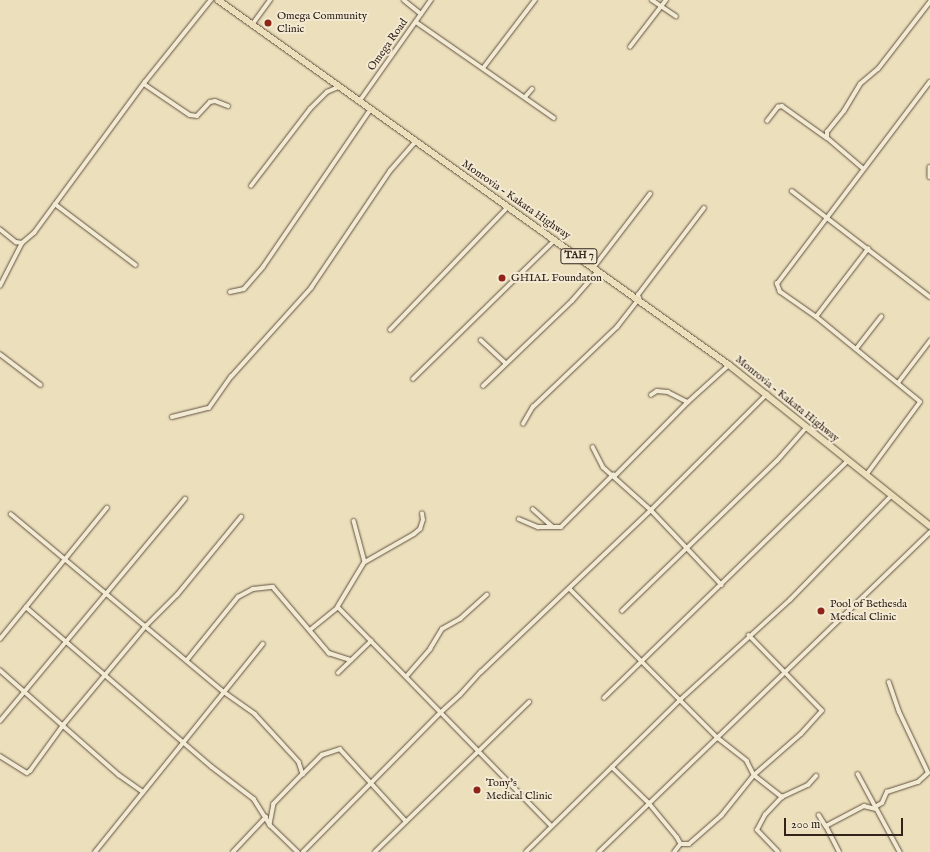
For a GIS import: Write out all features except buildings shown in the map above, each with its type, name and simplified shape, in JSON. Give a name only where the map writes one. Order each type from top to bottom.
[{"type":"highway","name":"Monrovia - Kakata Highway","points":[[218,0],[414,143],[509,206],[729,365],[768,394],[806,428],[867,474],[930,526]]},
{"type":"street","points":[[0,286],[22,243],[34,233],[144,84],[211,0]]},
{"type":"street","points":[[252,25],[270,0]]},
{"type":"street","points":[[404,0],[421,14]]},
{"type":"street","name":"Omega Road","points":[[359,102],[431,0]]},
{"type":"street","points":[[484,67],[535,0]]},
{"type":"street","points":[[652,0],[676,16]]},
{"type":"street","points":[[630,47],[666,0]]},
{"type":"street","points":[[827,138],[830,126],[844,111],[860,84],[878,69],[930,2]]},
{"type":"street","points":[[416,22],[526,96],[554,118]]},
{"type":"street","points":[[867,474],[921,404],[898,383],[816,317],[780,292],[777,284],[930,82]]},
{"type":"street","points":[[144,84],[190,115],[197,116],[210,102],[215,101],[228,106]]},
{"type":"street","points":[[251,186],[310,109],[327,92],[338,87]]},
{"type":"street","points":[[526,96],[532,89]]},
{"type":"street","points":[[766,121],[778,107],[782,106],[827,138],[863,169]]},
{"type":"street","points":[[230,292],[244,289],[262,267],[370,110]]},
{"type":"street","points":[[172,417],[209,408],[231,377],[311,288],[390,171],[414,143]]},
{"type":"street","points":[[930,167],[930,177]]},
{"type":"street","points":[[792,191],[930,297]]},
{"type":"street","points":[[483,386],[572,301],[650,194]]},
{"type":"street","points":[[55,204],[136,265]]},
{"type":"street","points":[[390,330],[509,206]]},
{"type":"street","points":[[523,424],[533,407],[617,327],[638,298],[638,295],[704,208]]},
{"type":"street","points":[[0,229],[16,242],[22,243]]},
{"type":"street","points":[[413,379],[555,239]]},
{"type":"street","points":[[816,317],[868,249]]},
{"type":"street","points":[[856,349],[881,317]]},
{"type":"street","points":[[481,340],[506,363]]},
{"type":"street","points":[[898,383],[930,341]]},
{"type":"street","points":[[0,354],[41,385]]},
{"type":"street","points":[[519,519],[538,527],[561,527],[567,523],[580,506],[614,476],[688,402],[729,365]]},
{"type":"street","points":[[651,395],[657,391],[668,392],[688,402]]},
{"type":"street","points":[[303,852],[440,713],[570,589],[768,394]]},
{"type":"street","points":[[622,611],[686,550],[806,428]]},
{"type":"street","points":[[592,447],[603,467],[651,510],[686,550],[722,585]]},
{"type":"street","points":[[604,698],[642,663],[848,461]]},
{"type":"street","points":[[526,852],[551,825],[680,700],[790,600],[892,495]]},
{"type":"street","points":[[0,721],[108,594],[185,499]]},
{"type":"street","points":[[0,639],[107,508]]},
{"type":"street","points":[[533,509],[552,526]]},
{"type":"street","points":[[11,514],[224,692],[255,714],[299,762],[303,774]]},
{"type":"street","points":[[310,630],[338,607],[365,562],[414,534],[420,529],[422,514]]},
{"type":"street","points":[[0,756],[27,773],[64,724],[146,626],[177,595],[241,517]]},
{"type":"street","points":[[354,521],[365,562]]},
{"type":"street","points":[[599,852],[786,673],[930,532]]},
{"type":"street","points":[[187,660],[238,597],[253,589],[273,588],[329,653],[351,660]]},
{"type":"street","points":[[570,589],[718,738],[747,761],[754,775],[782,797]]},
{"type":"street","points":[[406,677],[430,650],[442,629],[460,619],[487,595]]},
{"type":"street","points":[[26,607],[105,676],[254,799],[270,825],[298,852]]},
{"type":"street","points":[[338,607],[551,825]]},
{"type":"street","points":[[680,844],[689,844],[721,816],[754,775],[801,734],[822,711],[749,636]]},
{"type":"street","points":[[338,672],[371,641]]},
{"type":"street","points":[[95,852],[263,644]]},
{"type":"street","points":[[0,670],[24,692],[64,724],[119,775],[143,792]]},
{"type":"street","points":[[826,826],[864,806],[876,808],[882,803],[886,792],[918,782],[929,773],[899,712],[889,683]]},
{"type":"street","points":[[375,852],[478,750],[529,702]]},
{"type":"street","points":[[270,825],[274,804],[322,754],[336,749],[349,756],[406,821]]},
{"type":"street","points":[[612,767],[649,803],[680,844]]},
{"type":"street","points":[[858,774],[900,852]]},
{"type":"street","points":[[778,852],[757,830],[765,815],[782,797],[808,785],[816,776]]},
{"type":"street","points":[[819,815],[839,852]]},
{"type":"street","points":[[233,852],[266,817]]},
{"type":"street","points":[[675,852],[680,844]]},
{"type":"place","name":"Omega Community Clinic","points":[[268,23]]},
{"type":"place","name":"GHIAL Foundaton","points":[[502,278]]},
{"type":"place","name":"Pool of Bethesda Medical Clinic","points":[[821,611]]},
{"type":"place","name":"Tony's Medical Clinic","points":[[477,790]]}]
